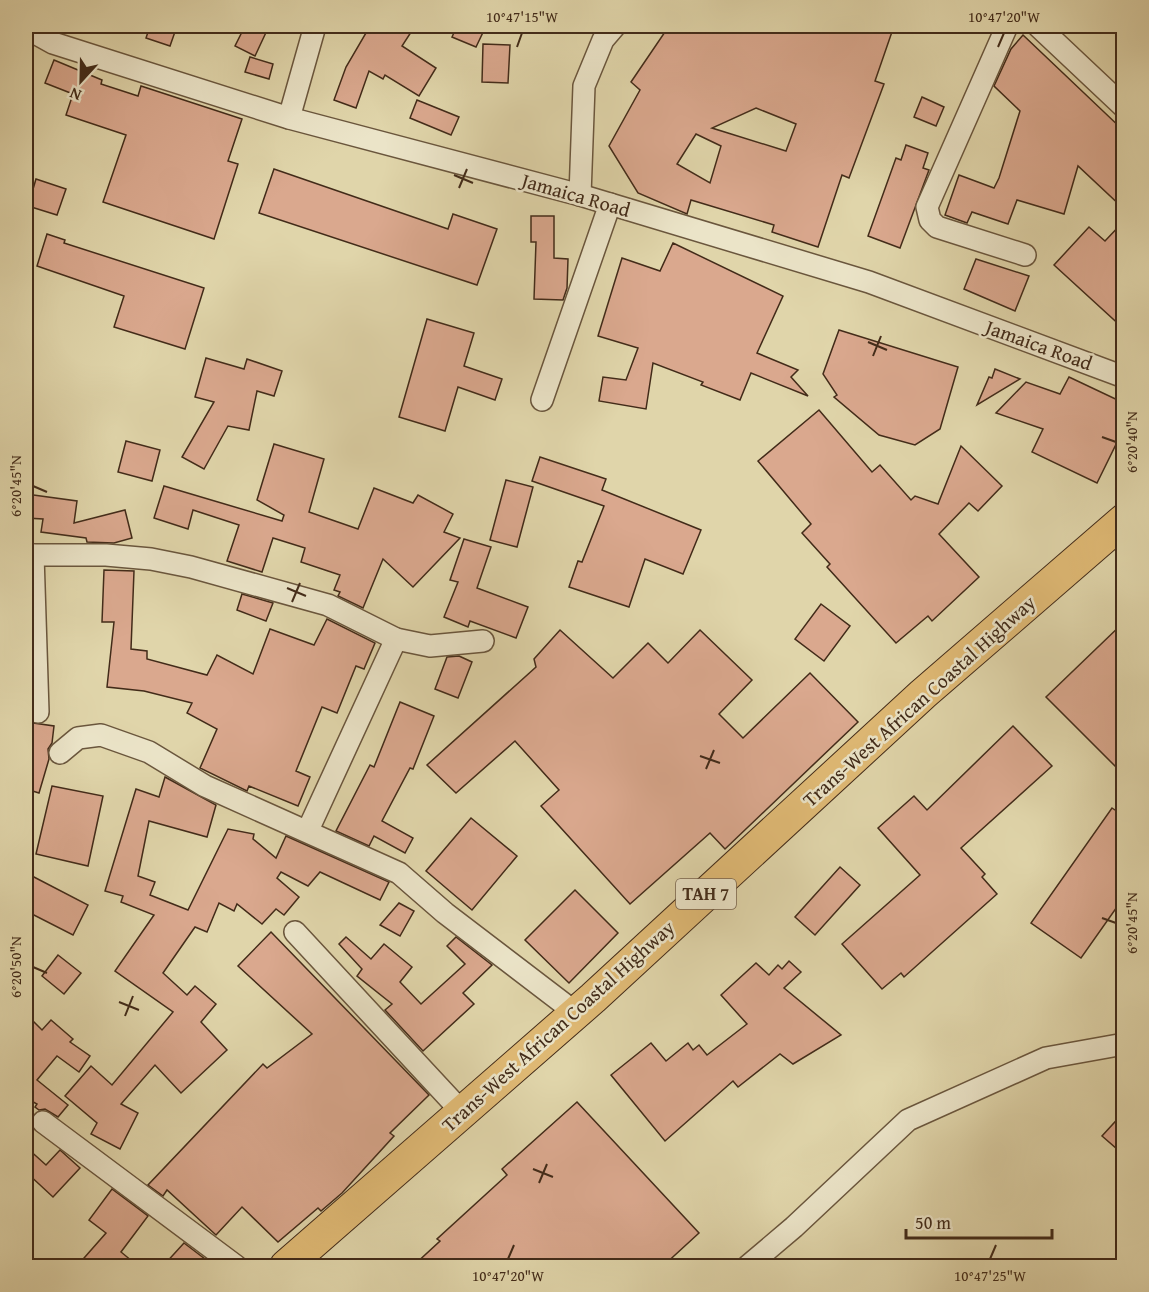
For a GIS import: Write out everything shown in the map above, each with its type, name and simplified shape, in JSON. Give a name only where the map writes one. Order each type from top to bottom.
[{"type":"highway","name":"Trans-West African Coastal Highway","points":[[286,1266],[576,1013],[923,694],[1124,520]]},
{"type":"street","points":[[289,118],[315,26]]},
{"type":"street","points":[[580,195],[584,86],[603,40],[615,26]]},
{"type":"street","points":[[1007,26],[927,207],[930,220],[937,227],[1025,255]]},
{"type":"street","points":[[1038,26],[1124,107]]},
{"type":"street","name":"Jamaica Road","points":[[26,28],[53,43],[289,118],[580,195],[869,282],[1124,376]]},
{"type":"street","points":[[542,400],[610,204]]},
{"type":"street","points":[[38,712],[29,555],[106,555],[151,558],[328,605],[396,639],[430,646],[483,641]]},
{"type":"street","points":[[308,830],[396,639]]},
{"type":"street","points":[[60,753],[78,738],[101,735],[149,752],[205,786],[308,830],[399,873],[445,913],[576,1013]]},
{"type":"street","points":[[295,932],[462,1112]]},
{"type":"street","points":[[748,1266],[794,1227],[908,1120],[1046,1058],[1124,1044]]},
{"type":"street","points":[[43,1122],[236,1266]]},
{"type":"building","points":[[150,26],[177,26],[170,46],[146,38]]},
{"type":"building","points":[[245,26],[269,26],[255,56],[235,46]]},
{"type":"building","points":[[370,26],[415,26],[402,46],[436,68],[419,96],[385,75],[383,79],[369,71],[356,108],[334,100],[346,67]]},
{"type":"building","points":[[457,26],[486,26],[476,47],[452,37]]},
{"type":"building","points":[[669,26],[894,26],[875,81],[884,84],[849,178],[842,175],[818,247],[772,232],[774,225],[691,200],[687,214],[638,193],[609,146],[640,90],[631,82]],"holes":[[[756,108],[796,124],[786,151],[712,128]],[[696,134],[721,146],[710,183],[677,164]]]},
{"type":"building","points":[[1023,35],[1124,131],[1124,209],[1078,166],[1064,214],[1017,200],[1008,224],[972,212],[967,223],[945,215],[959,175],[994,188],[999,178],[1020,111],[994,86],[1011,49]]},
{"type":"building","points":[[483,44],[510,45],[508,83],[482,82]]},
{"type":"building","points":[[250,57],[273,64],[269,79],[245,72]]},
{"type":"building","points":[[54,60],[102,80],[101,84],[138,96],[141,86],[242,119],[228,161],[238,164],[214,239],[103,202],[126,135],[66,115],[73,94],[45,83]]},
{"type":"building","points":[[922,97],[944,107],[936,126],[914,117]]},
{"type":"building","points":[[417,100],[459,117],[451,135],[410,118]]},
{"type":"building","points":[[906,145],[928,153],[923,168],[929,170],[900,248],[868,236],[896,158],[901,160]]},
{"type":"building","points":[[274,169],[448,229],[453,214],[497,229],[477,285],[259,213]]},
{"type":"building","points":[[36,179],[66,189],[57,215],[28,206]]},
{"type":"building","points":[[531,216],[554,216],[554,258],[568,259],[567,288],[563,300],[534,299],[536,242],[531,242]]},
{"type":"building","points":[[1124,221],[1124,329],[1054,265],[1089,227],[1105,241]]},
{"type":"building","points":[[47,234],[65,240],[64,243],[204,288],[185,349],[114,327],[124,296],[37,266]]},
{"type":"building","points":[[673,243],[783,296],[757,353],[798,370],[791,377],[808,396],[751,373],[740,400],[701,385],[703,382],[653,363],[646,409],[599,401],[603,377],[626,380],[638,348],[598,336],[622,258],[660,271]]},
{"type":"building","points":[[976,259],[1029,276],[1015,311],[964,289]]},
{"type":"building","points":[[427,319],[474,333],[464,366],[502,379],[495,400],[458,387],[445,431],[399,417]]},
{"type":"building","points":[[839,330],[958,367],[940,429],[915,445],[879,435],[834,397],[837,395],[823,374]]},
{"type":"building","points":[[206,358],[244,369],[247,359],[282,371],[274,396],[257,391],[249,430],[228,426],[204,469],[182,457],[214,402],[195,397]]},
{"type":"building","points":[[995,369],[1020,379],[977,405],[989,377],[992,378]]},
{"type":"building","points":[[1069,377],[1124,403],[1124,428],[1097,483],[1032,452],[1043,429],[996,413],[1026,382],[1060,394]]},
{"type":"building","points":[[819,410],[872,472],[880,465],[911,500],[915,496],[938,504],[961,446],[1002,486],[978,511],[969,503],[939,534],[979,577],[932,621],[928,616],[896,643],[827,567],[830,564],[802,533],[811,524],[758,461]]},
{"type":"building","points":[[126,441],[160,450],[152,481],[118,472]]},
{"type":"building","points":[[274,444],[324,459],[309,512],[358,529],[374,488],[413,503],[418,495],[453,514],[444,532],[460,538],[413,587],[383,559],[363,608],[338,596],[340,592],[334,590],[340,575],[301,562],[305,548],[273,538],[262,572],[227,561],[239,525],[193,510],[188,529],[154,518],[164,486],[282,521],[284,515],[257,500]]},
{"type":"building","points":[[540,457],[606,479],[602,490],[701,530],[683,574],[645,559],[629,607],[569,587],[578,561],[582,562],[604,506],[532,481]]},
{"type":"building","points":[[506,480],[533,487],[517,547],[490,540]]},
{"type":"building","points":[[26,494],[77,501],[74,523],[125,510],[132,538],[114,543],[87,542],[86,538],[41,532],[43,519],[26,518]]},
{"type":"building","points":[[464,539],[491,547],[477,588],[528,607],[516,638],[470,621],[468,627],[444,617],[458,582],[450,580]]},
{"type":"building","points":[[104,570],[134,571],[131,649],[147,651],[147,659],[207,675],[217,655],[253,674],[270,629],[314,645],[327,619],[375,643],[364,669],[356,666],[337,713],[322,707],[296,771],[310,777],[298,806],[249,786],[247,791],[200,768],[217,729],[187,713],[192,703],[144,691],[107,687],[114,622],[102,622]]},
{"type":"building","points":[[242,594],[273,603],[266,621],[237,610]]},
{"type":"building","points":[[821,604],[850,626],[824,661],[795,639]]},
{"type":"building","points":[[1124,622],[1124,775],[1046,697]]},
{"type":"building","points":[[560,630],[613,678],[648,643],[668,663],[700,630],[752,680],[719,714],[743,738],[810,673],[858,722],[725,849],[710,833],[630,904],[541,806],[559,790],[515,741],[456,793],[427,765],[536,667],[534,659]]},
{"type":"building","points":[[459,656],[472,662],[458,698],[435,689],[447,657]]},
{"type":"building","points":[[400,702],[434,716],[413,769],[410,768],[382,821],[413,838],[405,853],[374,836],[369,846],[336,831],[370,765],[374,767]]},
{"type":"building","points":[[26,722],[54,726],[52,743],[48,749],[49,759],[39,793],[26,789]]},
{"type":"building","points":[[1013,726],[1052,766],[961,848],[985,874],[982,877],[997,894],[904,977],[901,973],[882,989],[842,944],[920,875],[878,828],[914,796],[927,810]]},
{"type":"building","points":[[165,777],[216,805],[207,837],[149,821],[138,876],[155,882],[150,895],[188,910],[228,829],[254,834],[253,839],[276,858],[286,836],[389,882],[380,900],[320,872],[308,886],[281,872],[277,878],[299,897],[284,915],[276,909],[262,924],[237,904],[234,911],[219,903],[207,932],[195,927],[163,973],[187,995],[195,986],[216,1004],[201,1022],[227,1050],[181,1093],[155,1065],[121,1104],[138,1113],[120,1149],[91,1134],[97,1123],[65,1096],[91,1066],[112,1085],[173,1012],[115,971],[154,915],[121,902],[123,896],[105,891],[136,789],[159,797]]},
{"type":"building","points":[[52,786],[103,796],[88,866],[36,854]]},
{"type":"building","points":[[1112,808],[1124,816],[1124,897],[1081,958],[1031,923]]},
{"type":"building","points":[[471,818],[517,856],[472,910],[426,871]]},
{"type":"building","points":[[840,867],[860,885],[815,935],[795,917]]},
{"type":"building","points":[[32,876],[88,905],[73,935],[26,911],[26,888]]},
{"type":"building","points":[[575,890],[618,933],[569,983],[525,940]]},
{"type":"building","points":[[399,903],[414,911],[400,936],[380,925]]},
{"type":"building","points":[[271,932],[429,1095],[390,1133],[394,1136],[342,1193],[321,1211],[318,1208],[278,1242],[242,1207],[216,1235],[167,1190],[163,1196],[148,1185],[263,1064],[267,1068],[312,1034],[238,966]]},
{"type":"building","points":[[346,937],[371,959],[384,944],[412,967],[400,982],[421,1004],[465,964],[447,946],[456,937],[492,965],[463,993],[474,1004],[423,1051],[385,1010],[392,1004],[357,976],[362,969],[339,944]]},
{"type":"building","points":[[58,955],[81,973],[64,994],[42,976]]},
{"type":"building","points":[[789,961],[801,972],[784,988],[841,1035],[793,1064],[780,1054],[738,1087],[733,1081],[665,1141],[611,1075],[651,1043],[666,1061],[688,1043],[693,1050],[699,1045],[707,1055],[747,1024],[721,995],[756,963],[769,975],[778,965],[782,969]]},
{"type":"building","points":[[26,1014],[42,1030],[51,1020],[73,1039],[70,1042],[90,1056],[79,1072],[57,1056],[37,1080],[68,1105],[58,1117],[45,1109],[39,1110],[35,1107],[37,1104],[26,1098]]},
{"type":"building","points":[[577,1102],[699,1233],[663,1266],[413,1266],[440,1241],[437,1239],[507,1175],[502,1169]]},
{"type":"building","points":[[1124,1112],[1124,1155],[1102,1136]]},
{"type":"building","points":[[26,1147],[46,1165],[60,1150],[80,1168],[53,1197],[26,1172]]},
{"type":"building","points":[[112,1189],[148,1216],[121,1252],[138,1266],[77,1266],[106,1233],[89,1220]]},
{"type":"building","points":[[184,1243],[205,1259],[214,1266],[163,1266]]}]
